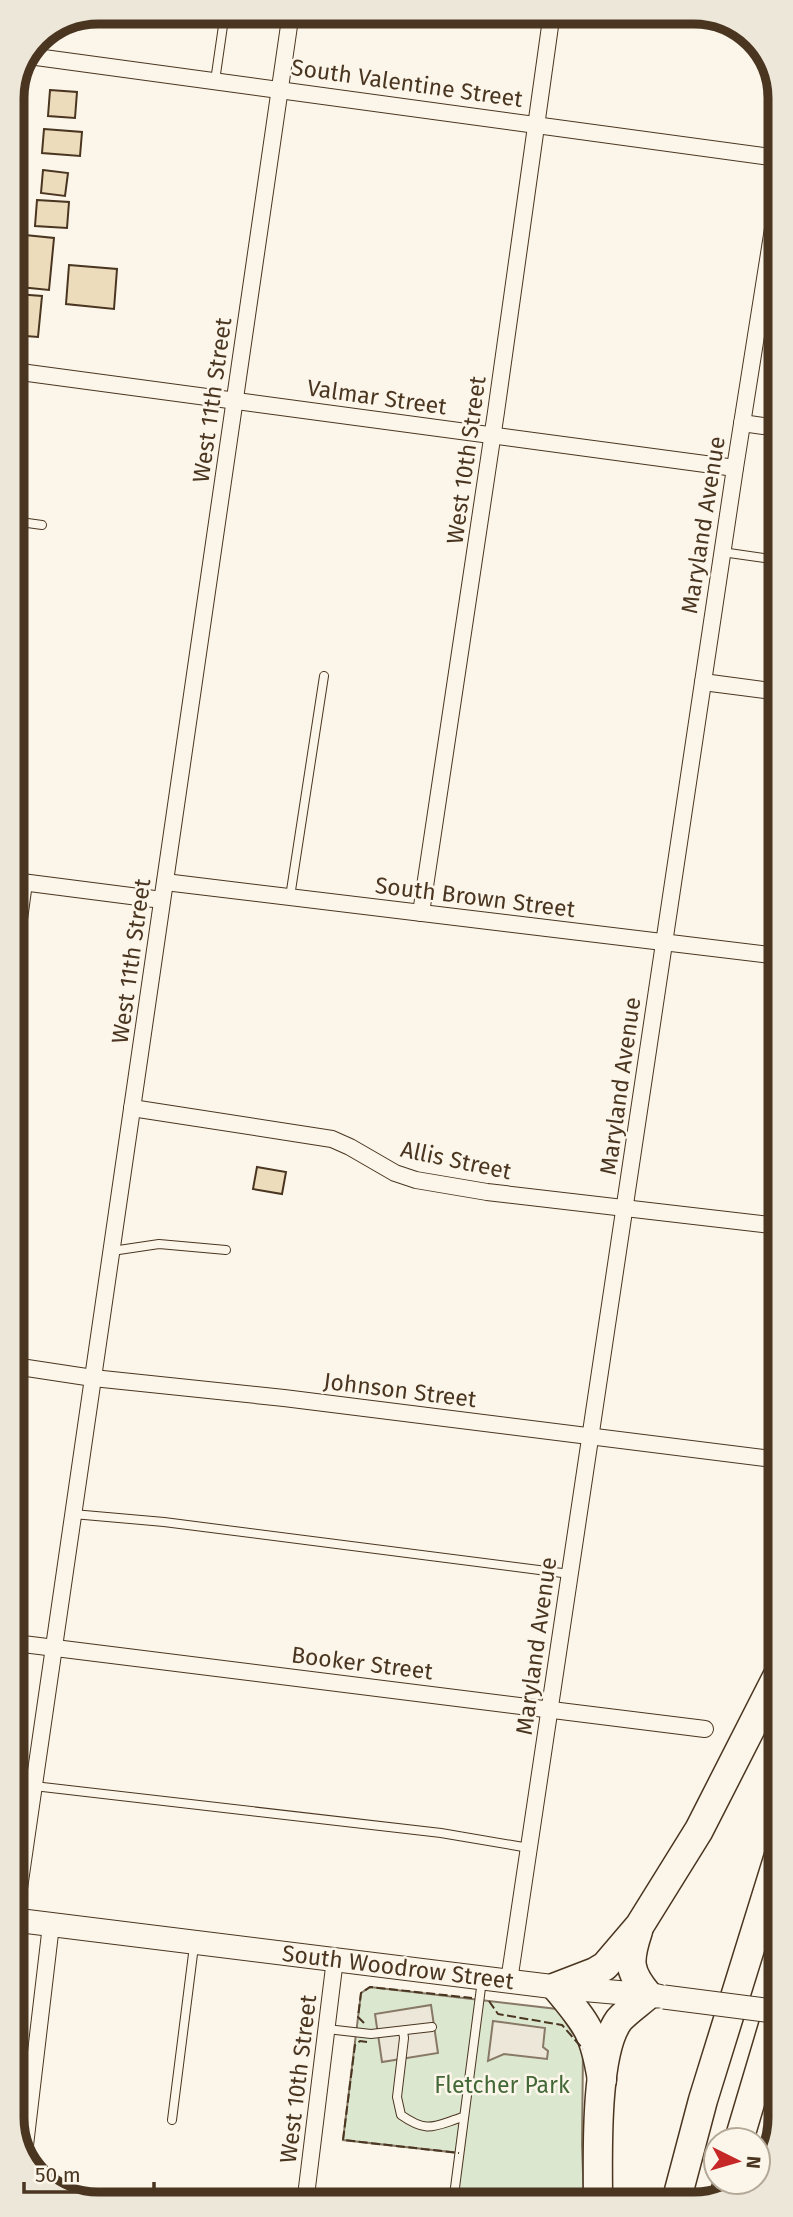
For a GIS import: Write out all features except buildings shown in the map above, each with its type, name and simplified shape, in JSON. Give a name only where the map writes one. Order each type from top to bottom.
[{"type":"highway","points":[[602,2080],[598,2054],[589,2027],[556,1987],[605,1966],[640,1925],[699,1830],[768,1695]]},
{"type":"highway","points":[[679,2192],[711,2074],[768,1891]]},
{"type":"highway","points":[[598,2192],[602,2080],[608,2048],[617,2024],[656,1996],[636,1980],[631,1966],[632,1950],[640,1925]]},
{"type":"highway","points":[[742,2126],[768,2039]]},
{"type":"main road","name":"South Woodrow Street","points":[[24,1920],[556,1987],[768,2010]]},
{"type":"street","name":"West 11th Street","points":[[24,1855],[289,24]]},
{"type":"street","name":"West 10th Street","points":[[421,913],[550,25]]},
{"type":"street","name":"South Valentine Street","points":[[38,57],[768,157]]},
{"type":"street","name":"Maryland Avenue","points":[[509,1981],[741,423],[768,259]]},
{"type":"street","name":"Valmar Street","points":[[25,373],[735,468]]},
{"type":"street","points":[[741,423],[768,427]]},
{"type":"street","points":[[703,682],[768,691]]},
{"type":"street","points":[[25,882],[162,900]]},
{"type":"street","name":"South Brown Street","points":[[165,882],[768,955]]},
{"type":"street","name":"Allis Street","points":[[132,1108],[332,1139],[395,1173],[416,1180],[487,1192],[768,1225]]},
{"type":"street","name":"Johnson Street","points":[[24,1368],[768,1459]]},
{"type":"street","name":"Booker Street","points":[[24,1644],[705,1728]]},
{"type":"street","points":[[26,2134],[51,1925]]},
{"type":"street","name":"West 10th Street","points":[[307,2192],[335,1959]]},
{"type":"lane","points":[[215,81],[223,24]]},
{"type":"lane","points":[[25,523],[41,525]]},
{"type":"lane","points":[[722,552],[768,559]]},
{"type":"lane","points":[[290,897],[324,676]]},
{"type":"lane","points":[[112,1251],[159,1244],[226,1250]]},
{"type":"lane","points":[[73,1514],[164,1522],[570,1574]]},
{"type":"lane","points":[[34,1786],[441,1833],[529,1848]]},
{"type":"lane","points":[[173,2120],[194,1942]]},
{"type":"lane","points":[[454,2192],[482,1977]]},
{"type":"lane","points":[[327,2029],[371,2034],[432,2027]]},
{"type":"lane","points":[[403,2031],[397,2097],[401,2115],[417,2126],[435,2127],[463,2118]]},
{"type":"lane","points":[[24,2067],[34,2069]]},
{"type":"green space","name":"Fletcher Park","points":[[370,1987],[557,2009],[583,2049],[584,2192],[454,2192],[459,2153],[343,2140],[361,1993]]},
{"type":"shaded area","points":[[431,2005],[438,2053],[382,2062],[375,2014]]},
{"type":"shaded area","points":[[493,2021],[545,2028],[543,2047],[548,2051],[547,2059],[504,2054],[488,2061]]},
{"type":"fence","points":[[364,2023],[358,2017],[361,1993],[370,1987],[472,1998]]},
{"type":"fence","points":[[489,2001],[498,2014],[562,2025],[583,2049]]},
{"type":"fence","points":[[367,2042],[360,2041],[355,2045],[343,2140],[459,2153]]}]
